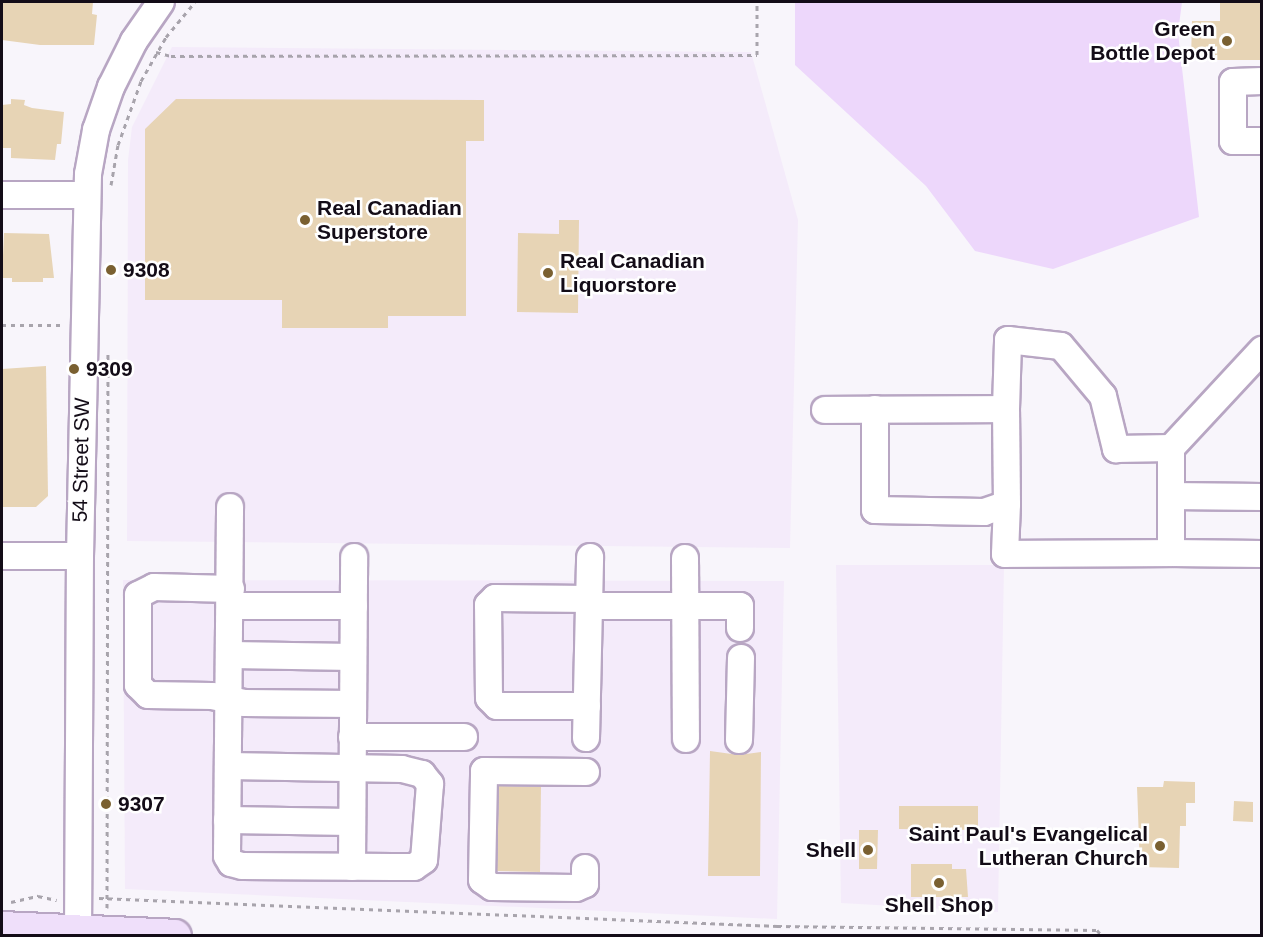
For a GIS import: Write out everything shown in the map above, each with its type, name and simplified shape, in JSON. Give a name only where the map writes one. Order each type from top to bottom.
[{"type":"main road","points":[[2,928],[76,934],[175,936]]},
{"type":"street","name":"54 Street SW","points":[[76,934],[80,556],[98,193],[96,130],[111,87],[134,41],[161,2]]},
{"type":"street","points":[[1262,81],[1233,82],[1233,141],[1262,141]]},
{"type":"street","points":[[2,195],[98,193]]},
{"type":"street","points":[[1171,448],[1116,449],[1103,396],[1061,346],[1008,339],[1005,554],[1262,554]]},
{"type":"street","points":[[1170,553],[1171,448],[1262,350]]},
{"type":"street","points":[[825,410],[1006,409]]},
{"type":"street","points":[[875,410],[875,510],[984,512],[1007,504]]},
{"type":"street","points":[[1171,496],[1262,497]]},
{"type":"street","points":[[229,766],[402,769],[422,774],[429,784],[424,860],[414,867],[242,866],[231,863],[227,856],[231,655],[230,507]]},
{"type":"street","points":[[2,556],[80,556]]},
{"type":"street","points":[[352,867],[354,557]]},
{"type":"street","points":[[586,738],[590,557]]},
{"type":"street","points":[[685,558],[686,739]]},
{"type":"street","points":[[353,704],[148,695],[138,685],[136,674],[138,595],[145,588],[354,606]]},
{"type":"street","points":[[586,706],[497,706],[489,698],[488,605],[495,598],[740,606],[740,628]]},
{"type":"street","points":[[231,655],[353,657]]},
{"type":"street","points":[[739,740],[741,658]]},
{"type":"street","points":[[352,737],[464,737]]},
{"type":"street","points":[[585,868],[585,884],[576,888],[492,887],[482,880],[484,771],[586,772]]},
{"type":"street","points":[[227,820],[352,822]]},
{"type":"path","points":[[98,193],[129,110],[156,52],[195,2]]},
{"type":"path","points":[[156,52],[171,56],[757,55],[757,2]]},
{"type":"path","points":[[2,326],[67,325]]},
{"type":"path","points":[[108,341],[107,898],[777,926],[1097,930],[1102,936]]},
{"type":"path","points":[[2,902],[38,896],[46,900]]},
{"type":"shaded area","points":[[795,2],[1182,2],[1178,33],[1199,217],[1053,269],[975,251],[926,186],[795,65]]},
{"type":"shaded area","points":[[172,47],[751,52],[798,220],[790,548],[127,541],[128,160],[132,127]]},
{"type":"shaded area","points":[[836,565],[1004,565],[998,912],[841,903]]},
{"type":"shaded area","points":[[123,580],[784,581],[777,919],[125,889]]},
{"type":"building","points":[[2,2],[93,2],[92,14],[97,15],[94,45],[40,45],[2,40]]},
{"type":"building","name":"Green Bottle Depot","points":[[1220,2],[1262,2],[1262,60],[1191,60],[1192,21],[1220,21]]},
{"type":"building","points":[[11,99],[25,100],[24,105],[32,108],[64,112],[61,144],[57,144],[55,160],[11,158],[11,148],[2,148],[2,105],[11,104]]},
{"type":"building","name":"Real Canadian Superstore","points":[[176,99],[484,100],[484,141],[466,141],[466,316],[388,316],[388,328],[282,328],[282,300],[145,300],[145,129]]},
{"type":"building","name":"Real Canadian Liquorstore","points":[[559,220],[579,220],[578,313],[517,312],[518,233],[559,234]]},
{"type":"building","points":[[4,233],[49,234],[54,278],[43,278],[43,282],[12,282],[12,278],[2,278]]},
{"type":"building","points":[[46,366],[48,496],[36,507],[2,507],[2,369]]},
{"type":"building","points":[[710,751],[739,755],[761,752],[760,876],[708,876]]},
{"type":"building","name":"Saint Paul's Evangelical Lutheran Church","points":[[1164,781],[1195,782],[1195,803],[1186,803],[1186,826],[1180,826],[1179,868],[1140,867],[1137,787],[1163,787]]},
{"type":"building","points":[[499,786],[541,787],[540,872],[497,871]]},
{"type":"building","points":[[1234,801],[1253,802],[1253,822],[1233,821]]},
{"type":"building","name":"Shell","points":[[899,806],[978,806],[978,830],[899,829]]},
{"type":"building","name":"Shell","points":[[859,830],[878,830],[877,869],[859,869]]},
{"type":"building","name":"Shell Shop","points":[[911,864],[952,864],[952,869],[966,869],[968,897],[911,897]]},
{"type":"place","name":"Green Bottle Depot","points":[[1227,41]]},
{"type":"place","name":"Real Canadian Superstore","points":[[305,220]]},
{"type":"place","name":"9308","points":[[111,270]]},
{"type":"place","name":"Real Canadian Liquorstore","points":[[548,273]]},
{"type":"place","name":"9309","points":[[74,369]]},
{"type":"place","name":"9307","points":[[106,804]]},
{"type":"place","name":"Saint Paul's Evangelical Lutheran Church","points":[[1160,846]]},
{"type":"place","name":"Shell","points":[[868,850]]},
{"type":"place","name":"Shell Shop","points":[[939,883]]}]
